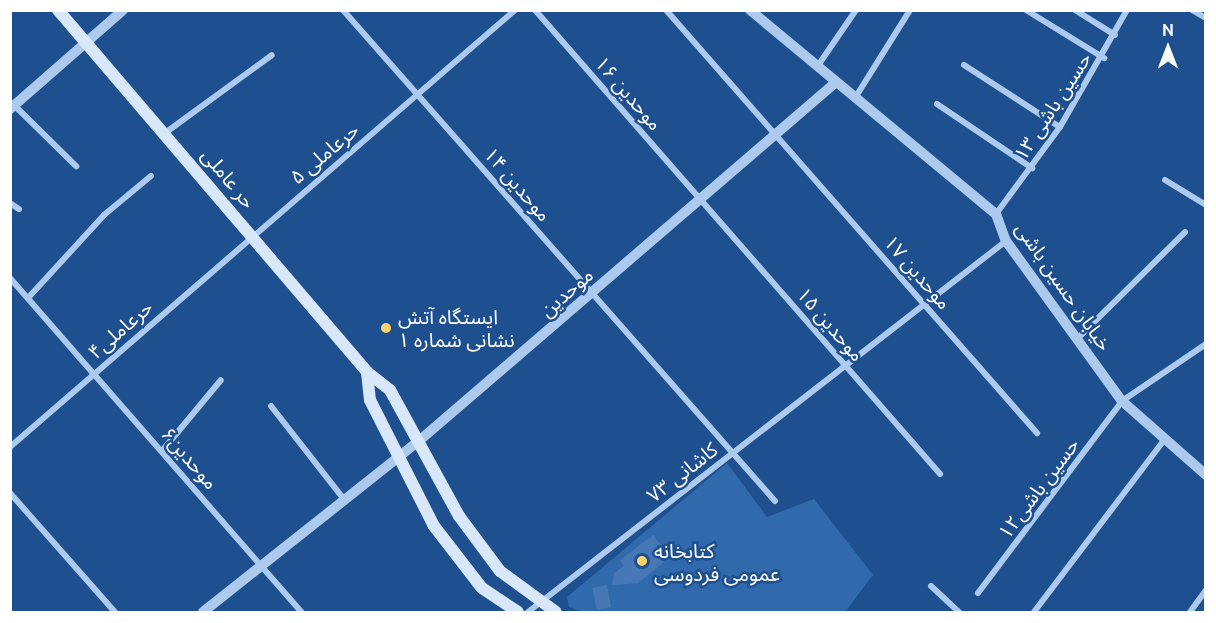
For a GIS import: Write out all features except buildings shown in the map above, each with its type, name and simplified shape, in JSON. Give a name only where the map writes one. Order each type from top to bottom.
[{"type":"main road","name":"حر عاملی","points":[[58,10],[367,372],[390,390],[420,440],[459,516],[500,571],[538,603],[555,612]]},
{"type":"main road","points":[[367,372],[370,400],[434,526],[482,588],[518,612]]},
{"type":"street","points":[[76,166],[13,108],[123,10]]},
{"type":"street","name":"موحدین ۱۴","points":[[343,10],[775,501]]},
{"type":"street","name":"حرعاملی ۵","points":[[252,236],[515,10]]},
{"type":"street","name":"موحدین ۱۶","points":[[535,10],[698,197]]},
{"type":"street","name":"موحدین ۱۷","points":[[666,10],[1037,433]]},
{"type":"street","points":[[817,67],[856,10]]},
{"type":"street","points":[[854,98],[910,10]]},
{"type":"street","points":[[1026,10],[1104,58]]},
{"type":"street","points":[[1075,10],[1115,35]]},
{"type":"street","name":"حسین باشی ۱۳","points":[[996,214],[1060,127],[1104,58],[1127,10]]},
{"type":"street","points":[[1192,10],[1206,18]]},
{"type":"street","name":"خیابان حسین باشی","points":[[754,12],[835,83],[996,214],[1006,241],[1122,401],[1206,475]]},
{"type":"street","points":[[165,133],[272,55]]},
{"type":"street","points":[[964,65],[1060,127]]},
{"type":"street","name":"موحدین","points":[[203,612],[343,498],[420,440],[593,294],[698,197],[835,83]]},
{"type":"street","points":[[937,104],[1032,168]]},
{"type":"street","points":[[28,298],[104,215],[151,176]]},
{"type":"street","points":[[1165,180],[1206,205]]},
{"type":"street","name":"موحدین ۱۵","points":[[698,197],[940,474]]},
{"type":"street","points":[[10,203],[20,209]]},
{"type":"street","points":[[1077,339],[1185,232]]},
{"type":"street","name":"حرعاملی۴","points":[[10,447],[252,236]]},
{"type":"street","name":"کاشانی ۷۳","points":[[528,612],[1006,241]]},
{"type":"street","name":"موحدین۶","points":[[10,278],[301,612]]},
{"type":"street","name":"حسین باشی۱۲","points":[[978,593],[1122,401],[1206,344]]},
{"type":"street","points":[[162,451],[221,380]]},
{"type":"street","points":[[271,406],[343,498]]},
{"type":"street","points":[[1034,612],[1164,440]]},
{"type":"street","points":[[10,493],[116,612]]},
{"type":"street","points":[[931,586],[959,612]]},
{"type":"street","points":[[1190,612],[1206,590]]},
{"type":"shaded area","points":[[727,463],[767,517],[814,499],[873,575],[845,612],[581,612],[569,607],[567,597]]},
{"type":"place","name":"ایستگاه آتش نشانی شماره ۱","points":[[386,328]]},
{"type":"place","name":"کتابخانه عمومی فردوسی","points":[[642,561]]}]
